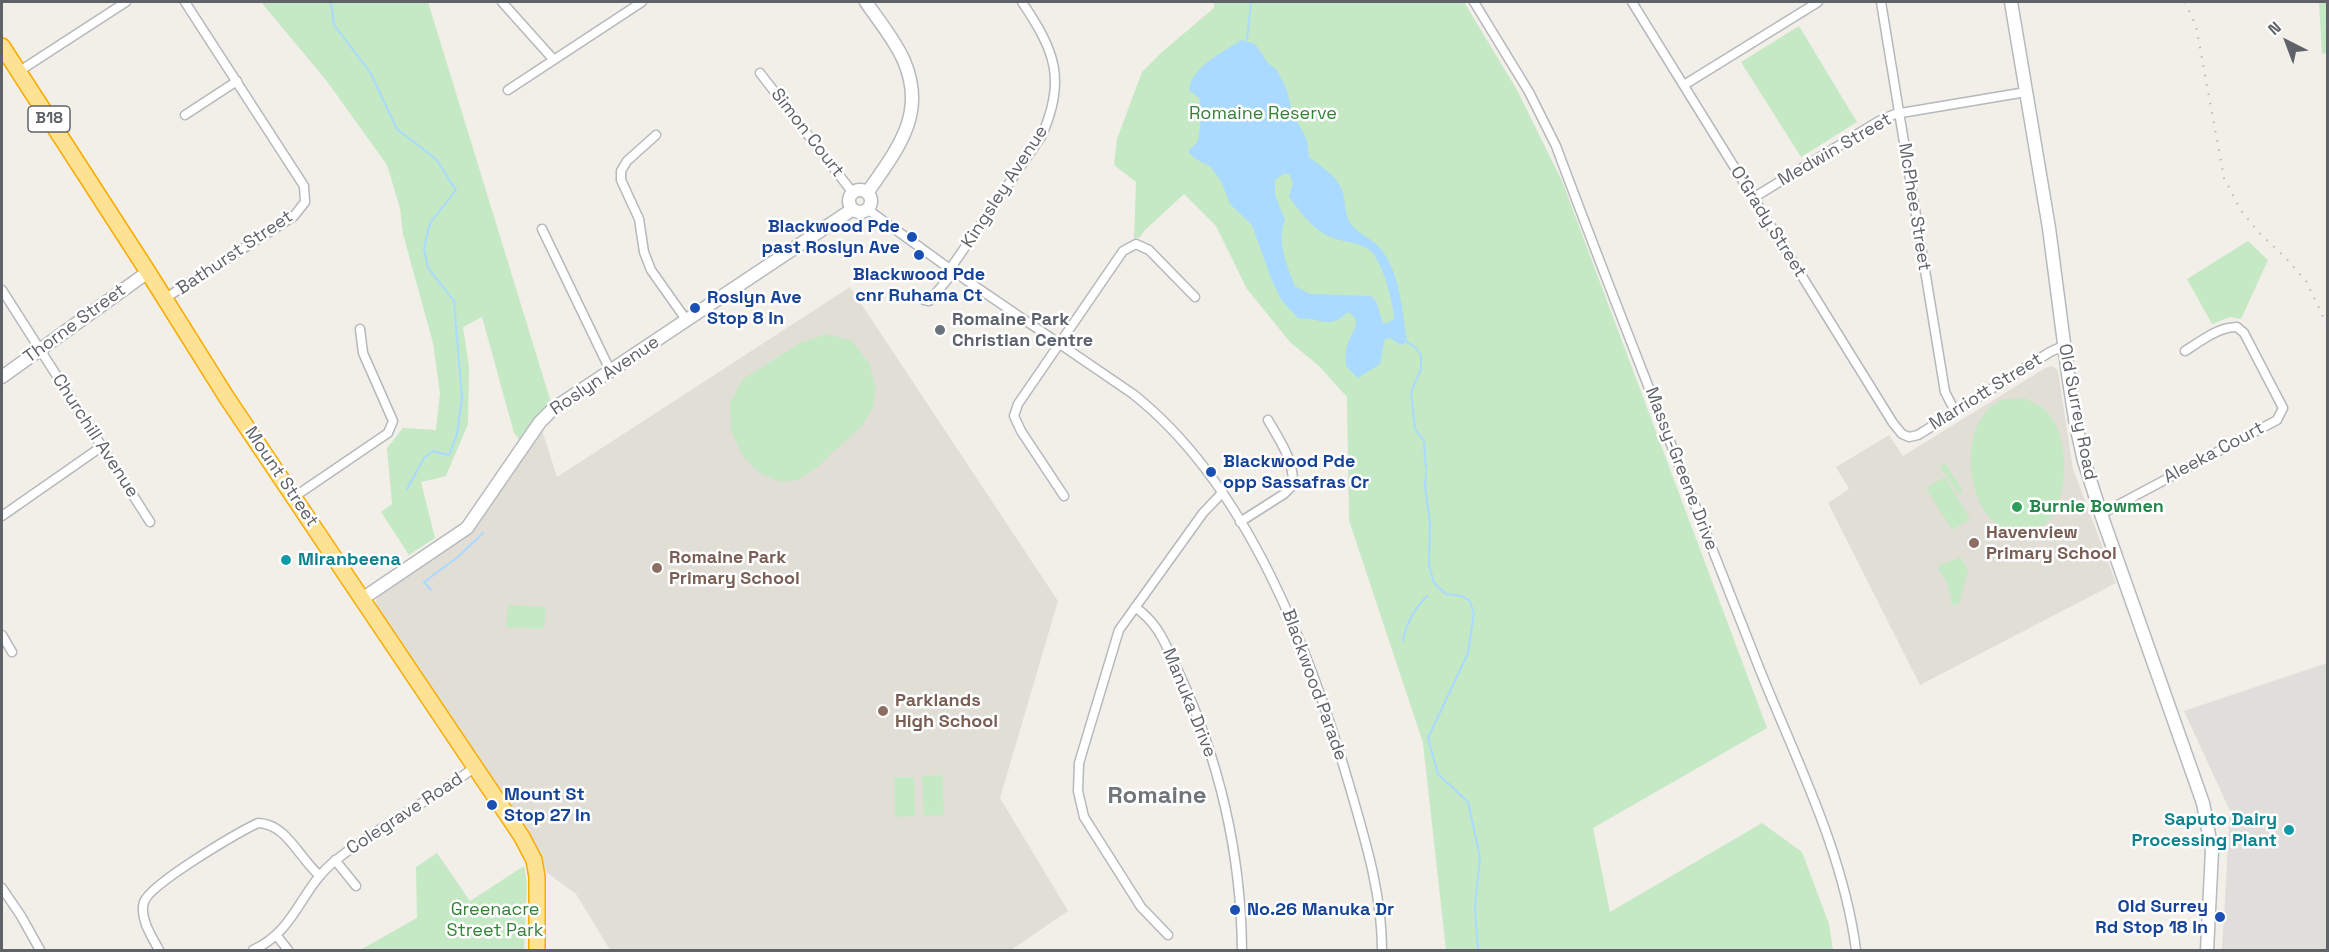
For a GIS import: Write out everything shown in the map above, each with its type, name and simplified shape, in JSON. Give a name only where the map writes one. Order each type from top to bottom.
[{"type":"highway","name":"Mount Street","points":[[2,46],[227,398],[522,837],[534,860],[537,877],[537,951]]},
{"type":"street","points":[[18,72],[126,2]]},
{"type":"street","name":"Bathurst Street","points":[[164,299],[294,216],[305,202],[304,186],[185,2]]},
{"type":"street","points":[[502,2],[553,59]]},
{"type":"street","points":[[508,90],[642,2]]},
{"type":"street","points":[[866,2],[903,59],[911,80],[913,100],[909,123],[898,147],[867,193]]},
{"type":"street","name":"Kingsley Avenue","points":[[924,300],[929,301],[934,298],[1041,137],[1050,116],[1055,92],[1052,59],[1043,33],[1022,2]]},
{"type":"street","name":"Massy-Greene Drive","points":[[1474,2],[1529,92],[1556,146],[1759,666],[1813,797],[1851,912],[1856,951]]},
{"type":"street","name":"O'Grady Street","points":[[1632,2],[1893,423],[1902,434],[1909,437]]},
{"type":"street","points":[[1683,85],[1818,2]]},
{"type":"street","name":"McPhee Street","points":[[1881,2],[1945,392],[1955,411]]},
{"type":"street","name":"Old Surrey Road","points":[[2012,2],[2049,228],[2063,346],[2076,425],[2101,514],[2203,803],[2212,851],[2207,951]]},
{"type":"street","name":"Simon Court","points":[[760,73],[853,193]]},
{"type":"street","points":[[185,115],[237,81]]},
{"type":"street","name":"Medwin Street","points":[[1753,198],[1879,121],[1899,113],[2026,92]]},
{"type":"street","points":[[656,135],[627,161],[621,171],[621,180],[639,219],[644,252],[651,270],[687,321]]},
{"type":"street","points":[[858,190],[867,193],[871,199],[867,209],[862,212],[853,209],[850,203],[853,193],[858,190]]},
{"type":"street","name":"Roslyn Avenue","points":[[362,599],[467,528],[540,422],[554,409],[853,209]]},
{"type":"street","name":"Blackwood Parade","points":[[867,209],[952,271],[1133,394],[1157,413],[1183,442],[1221,494],[1240,522],[1291,618],[1319,688],[1376,882],[1382,925],[1382,951]]},
{"type":"street","points":[[542,229],[610,370]]},
{"type":"street","points":[[1064,496],[1020,431],[1014,416],[1018,404],[1123,251],[1136,244],[1149,250],[1195,297]]},
{"type":"street","name":"Thorne Street","points":[[2,376],[148,272]]},
{"type":"street","name":"Churchill Avenue","points":[[2,290],[150,522]]},
{"type":"street","name":"Aleeka Court","points":[[2101,514],[2277,420],[2283,408],[2244,333],[2237,327],[2228,327],[2215,332],[2185,351]]},
{"type":"street","points":[[294,497],[378,442],[388,433],[393,421],[363,353],[360,329]]},
{"type":"street","name":"Marriott Street","points":[[1909,437],[1918,435],[2063,346]]},
{"type":"street","points":[[1240,522],[1284,494],[1293,485],[1294,471],[1288,454],[1268,420]]},
{"type":"street","points":[[2,516],[101,447]]},
{"type":"street","points":[[1168,934],[1141,907],[1084,817],[1078,791],[1079,763],[1119,630],[1203,513],[1221,494]]},
{"type":"street","name":"Manuka Drive","points":[[1135,607],[1155,624],[1184,684],[1208,744],[1234,844],[1242,916],[1242,951]]},
{"type":"street","points":[[2,635],[12,652]]},
{"type":"street","name":"Colegrave Road","points":[[253,951],[277,936],[320,876],[335,861],[475,767]]},
{"type":"street","points":[[159,951],[144,916],[144,904],[148,894],[188,866],[258,823],[269,823],[278,828],[306,864],[320,876]]},
{"type":"street","name":"Colegrave Road","points":[[335,861],[356,886]]},
{"type":"street","points":[[2,888],[21,916],[40,951]]},
{"type":"street","points":[[277,936],[288,951]]},
{"type":"shaded area","points":[[850,287],[1058,601],[1000,798],[1068,911],[1011,950],[610,950],[576,894],[546,872],[538,851],[377,606],[376,600],[378,596],[470,532],[541,427],[557,477]]},
{"type":"shaded area","name":"Havenview Primary School","points":[[2053,366],[2058,371],[2073,469],[2116,583],[1920,685],[1828,503],[1849,489],[1836,467],[1889,435],[1903,456],[2047,367]]},
{"type":"shaded area","points":[[2327,663],[2327,950],[2222,950],[2230,811],[2184,711]]},
{"type":"green space","points":[[261,2],[428,2],[553,409],[524,445],[514,433],[482,317],[463,327],[469,367],[468,424],[446,476],[421,482],[435,538],[409,555],[381,512],[392,504],[387,448],[403,428],[436,430],[440,393],[433,343],[403,234],[400,208],[387,165],[326,80]]},
{"type":"green space","name":"Romaine Reserve","points":[[1214,2],[1464,2],[1517,90],[1562,181],[1767,728],[1593,828],[1610,912],[1762,823],[1802,852],[1829,924],[1833,950],[1446,950],[1423,743],[1349,520],[1347,397],[1319,366],[1290,342],[1247,289],[1216,226],[1184,194],[1140,237],[1134,239],[1136,182],[1114,165],[1117,139],[1142,72],[1214,8]]},
{"type":"green space","points":[[2319,2],[2327,2],[2327,53],[2322,54]]},
{"type":"green space","points":[[1799,26],[1857,122],[1801,157],[1741,62]]},
{"type":"green space","points":[[2248,241],[2268,260],[2241,319],[2230,317],[2212,324],[2187,279]]},
{"type":"green space","points":[[826,334],[852,341],[869,363],[876,387],[873,408],[863,425],[816,468],[798,480],[781,482],[759,473],[743,456],[731,431],[730,403],[743,379],[800,343]]},
{"type":"green space","points":[[2025,398],[2043,408],[2053,421],[2063,449],[2064,464],[2060,496],[2048,521],[2035,530],[2020,533],[2001,527],[1987,514],[1977,495],[1972,473],[1971,450],[1976,429],[1986,411],[2002,400]]},
{"type":"green space","points":[[1945,463],[1963,491],[1958,494],[1940,466]]},
{"type":"green space","points":[[1945,477],[1970,519],[1952,530],[1926,488]]},
{"type":"green space","points":[[1960,557],[1968,570],[1959,604],[1952,605],[1947,582],[1937,567]]},
{"type":"green space","points":[[508,605],[546,607],[544,626],[542,629],[506,627]]},
{"type":"green space","points":[[942,775],[944,815],[924,816],[922,776]]},
{"type":"green space","points":[[894,777],[914,777],[915,816],[895,817]]},
{"type":"green space","name":"Greenacre Street Park","points":[[437,853],[470,901],[524,866],[527,883],[524,950],[360,950],[417,918],[416,867]]},
{"type":"water","points":[[1241,40],[1255,44],[1268,63],[1277,70],[1287,90],[1292,112],[1307,140],[1309,157],[1338,182],[1349,220],[1357,230],[1379,247],[1392,268],[1399,293],[1407,342],[1401,345],[1390,338],[1385,339],[1380,364],[1358,378],[1346,366],[1346,348],[1356,324],[1353,316],[1348,312],[1341,318],[1330,322],[1299,319],[1282,301],[1272,281],[1252,225],[1230,204],[1222,183],[1211,167],[1188,152],[1198,141],[1202,112],[1199,98],[1189,90],[1191,81],[1202,67]],"holes":[[[1283,174],[1289,174],[1293,183],[1289,196],[1309,222],[1329,236],[1362,245],[1374,255],[1386,283],[1394,319],[1383,323],[1376,301],[1371,296],[1310,294],[1295,286],[1282,245],[1285,220],[1275,195],[1275,180]]]},
{"type":"waterway","points":[[331,2],[334,25],[370,72],[397,129],[436,159],[456,190],[430,223],[424,249],[428,268],[454,301],[462,398],[457,434],[449,455],[433,451],[424,458],[407,489]]},
{"type":"waterway","points":[[1247,40],[1251,2]]},
{"type":"waterway","points":[[1407,342],[1421,355],[1421,369],[1411,392],[1415,429],[1424,441],[1426,469]]},
{"type":"waterway","points":[[1426,472],[1425,486],[1430,523],[1429,565],[1434,583],[1446,594],[1461,596],[1469,600],[1474,613],[1468,653],[1428,738],[1438,774],[1468,802],[1480,858],[1475,907],[1478,950]]},
{"type":"waterway","points":[[431,590],[424,582],[458,557],[483,533]]},
{"type":"waterway","points":[[1403,641],[1406,628],[1427,596]]},
{"type":"railway","points":[[2185,2],[2196,26],[2224,178],[2240,209],[2258,232],[2306,281],[2328,327]]},
{"type":"place","name":"Blackwood Pde past Roslyn Ave","points":[[912,237]]},
{"type":"place","name":"Blackwood Pde cnr Ruhama Ct","points":[[919,255]]},
{"type":"place","name":"Roslyn Ave Stop 8 In","points":[[695,308]]},
{"type":"place","name":"Romaine Park Christian Centre","points":[[940,330]]},
{"type":"place","name":"Blackwood Pde opp Sassafras Cr","points":[[1211,472]]},
{"type":"place","name":"Burnie Bowmen","points":[[2017,507]]},
{"type":"place","name":"Havenview Primary School","points":[[1974,543]]},
{"type":"place","name":"Miranbeena","points":[[286,560]]},
{"type":"place","name":"Romaine Park Primary School","points":[[657,568]]},
{"type":"place","name":"Parklands High School","points":[[883,711]]},
{"type":"place","name":"Mount St Stop 27 In","points":[[492,805]]},
{"type":"place","name":"Saputo Dairy Processing Plant","points":[[2289,830]]},
{"type":"place","name":"No.26 Manuka Dr","points":[[1235,910]]},
{"type":"place","name":"Old Surrey Rd Stop 18 In","points":[[2220,917]]},
{"type":"district","name":"Romaine","points":[[1157,796]]}]
